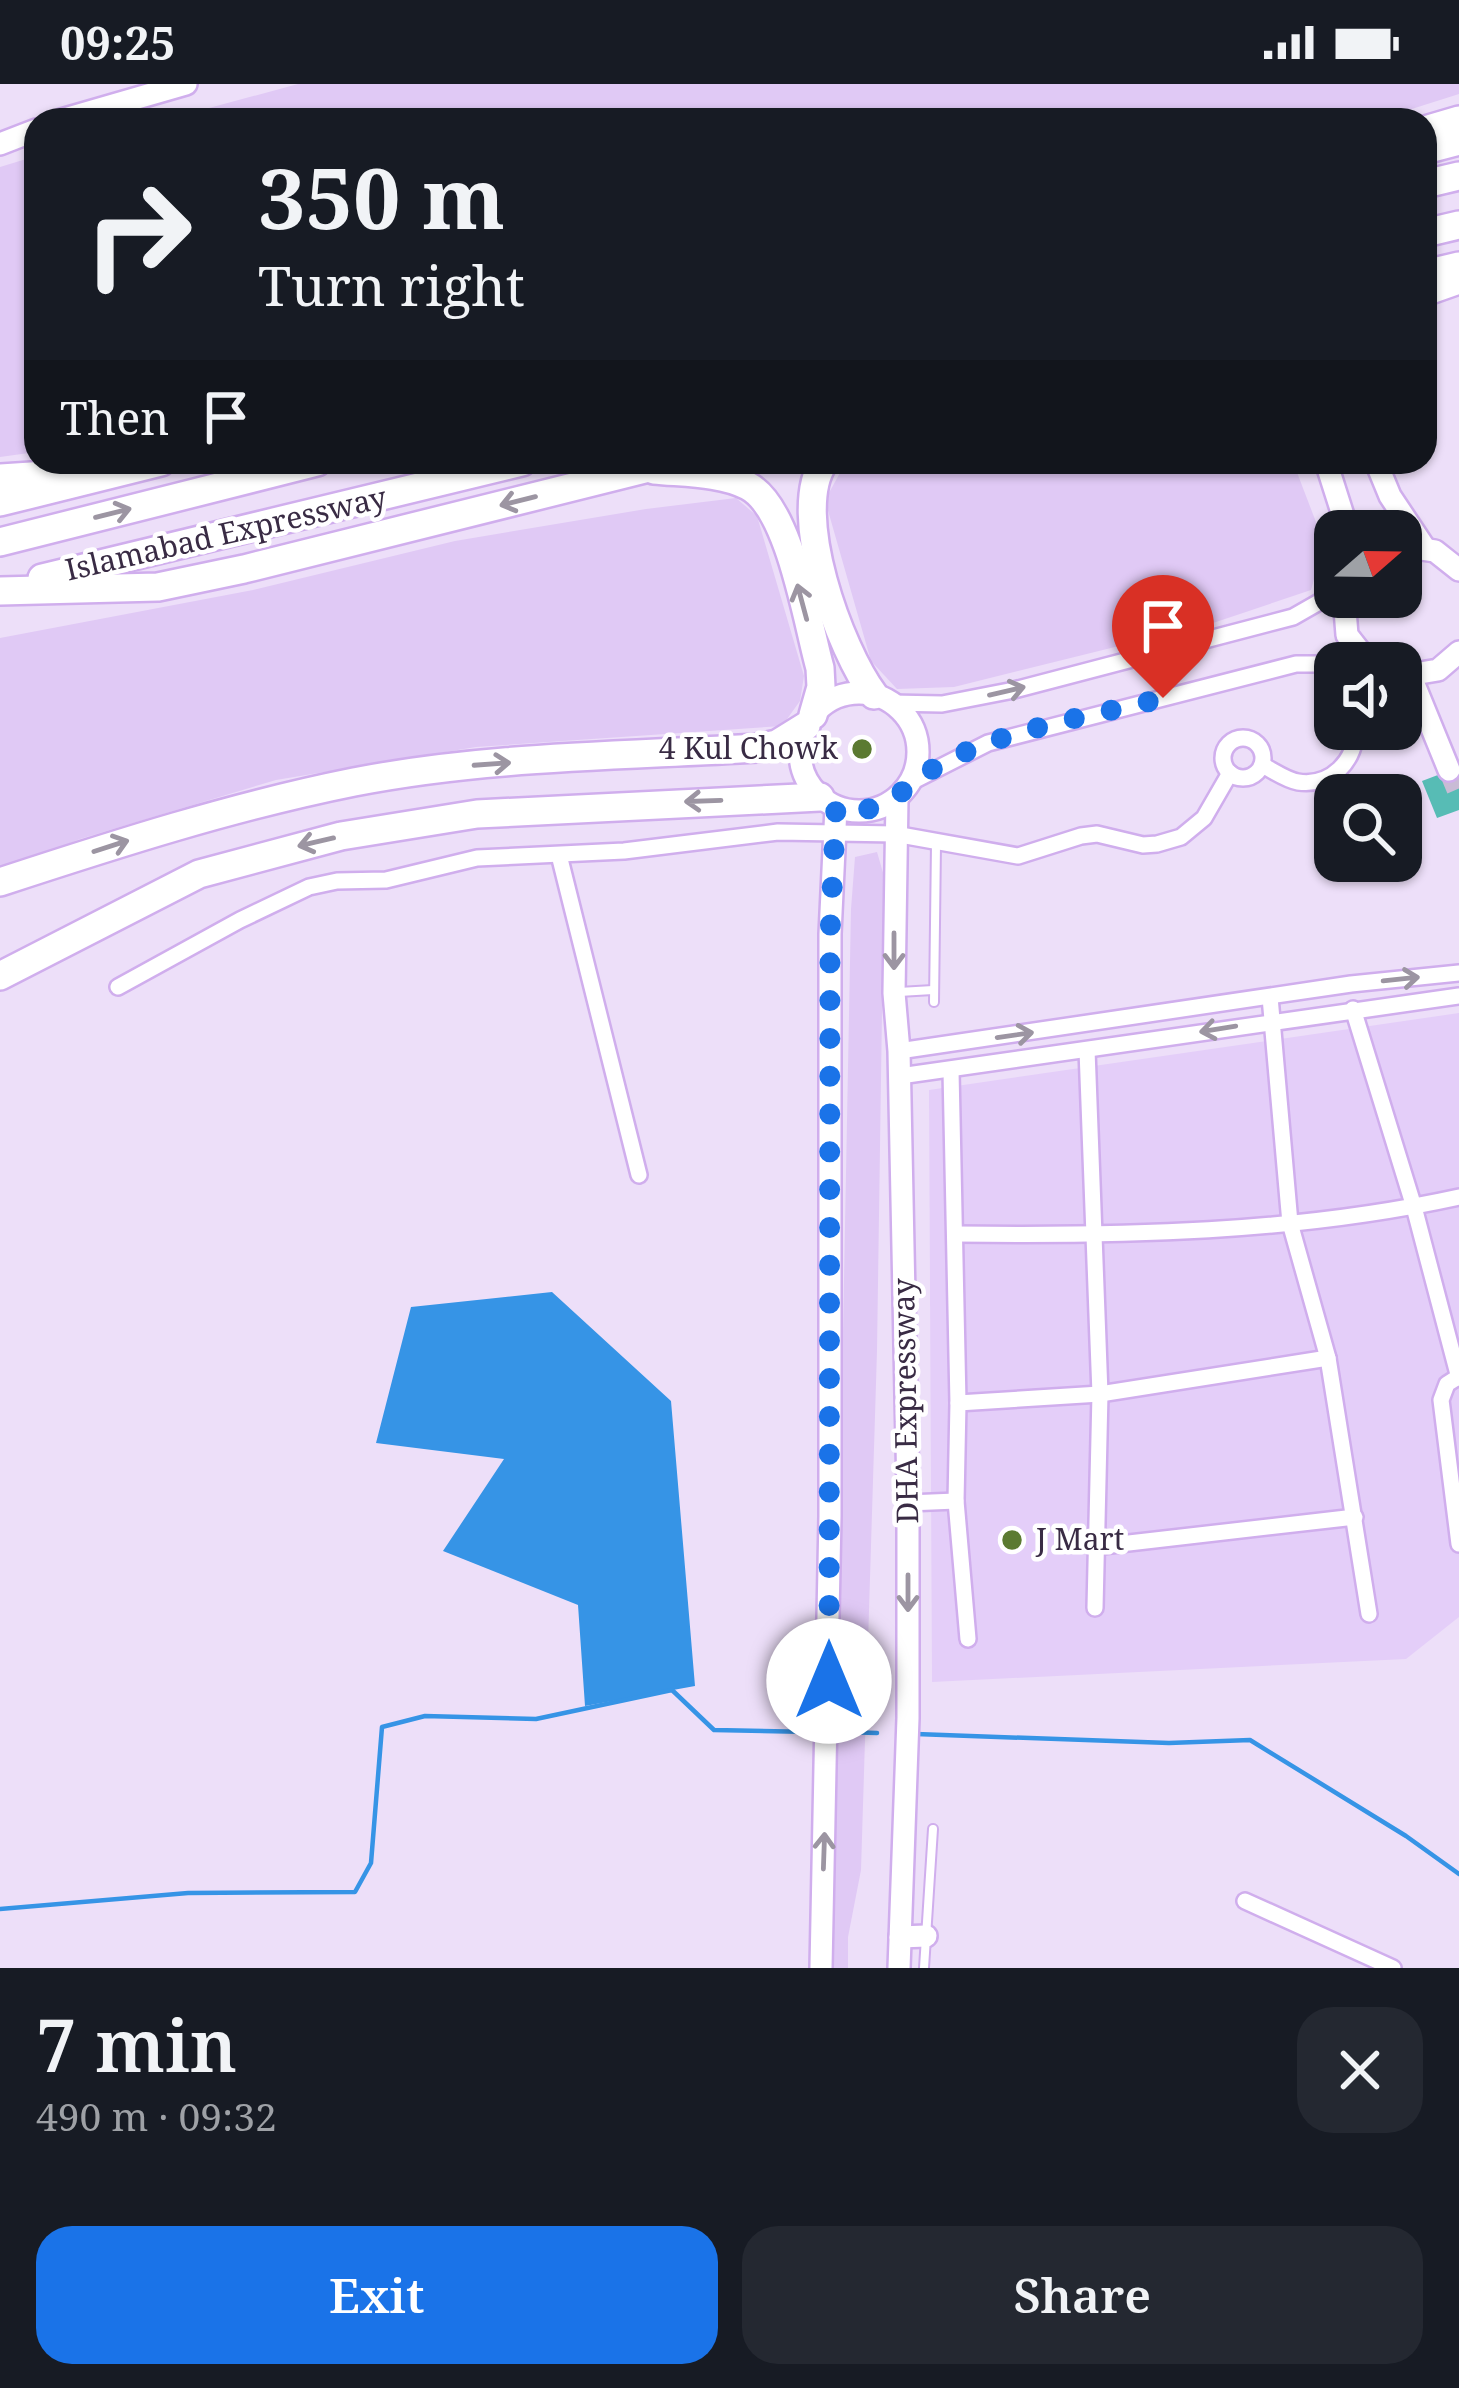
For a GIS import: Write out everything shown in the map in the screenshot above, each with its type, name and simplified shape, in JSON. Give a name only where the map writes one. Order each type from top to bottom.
[{"type":"highway","points":[[0,478],[89,474]]},
{"type":"highway","points":[[0,502],[107,474]]},
{"type":"highway","name":"Islamabad Expressway","points":[[0,542],[269,474]]},
{"type":"highway","name":"Islamabad Expressway","points":[[0,589],[475,474]]},
{"type":"highway","points":[[0,589],[158,586],[624,474]]},
{"type":"highway","points":[[0,882],[141,836],[355,782],[482,765],[777,744],[810,721],[821,687],[820,668],[773,512],[761,495],[728,478],[691,474]]},
{"type":"highway","points":[[819,474],[811,491],[810,523],[854,666],[882,699]]},
{"type":"highway","points":[[0,976],[199,874],[340,836],[477,814],[830,811]]},
{"type":"main road","points":[[103,108],[186,84]]},
{"type":"main road","points":[[1330,474],[1341,510]]},
{"type":"main road","points":[[1381,474],[1396,510]]},
{"type":"main road","points":[[1422,551],[1458,567]]},
{"type":"main road","points":[[1422,673],[1438,670],[1458,656]]},
{"type":"main road","points":[[820,1968],[829,1681],[830,811],[806,779],[800,758],[810,721],[840,696],[882,699],[909,721],[918,745],[904,790],[874,810],[830,811]]},
{"type":"main road","points":[[1422,711],[1449,770]]},
{"type":"main road","name":"DHA Expressway","points":[[899,1968],[908,1503],[900,1076],[894,993],[895,834],[904,790]]},
{"type":"main road","points":[[900,1936],[926,1936]]},
{"type":"street","points":[[882,699],[942,704],[1014,690],[1293,617],[1314,605]]},
{"type":"street","points":[[904,790],[988,743],[1296,664],[1314,664]]},
{"type":"street","points":[[118,987],[309,887],[337,881],[386,880],[477,858],[559,855],[778,832],[830,811],[895,834],[1018,856],[1097,834],[1157,844],[1181,837],[1204,818],[1230,773],[1224,755],[1235,740],[1249,739],[1260,746],[1262,765]]},
{"type":"street","points":[[1262,765],[1295,782],[1325,778],[1350,758],[1351,750]]},
{"type":"street","points":[[1230,773],[1249,778],[1262,765]]},
{"type":"street","points":[[559,855],[639,1175]]},
{"type":"street","points":[[899,1051],[1459,973]]},
{"type":"street","points":[[900,1076],[1459,996]]},
{"type":"street","points":[[1270,997],[1290,1223],[1328,1358],[1369,1614]]},
{"type":"street","points":[[1353,1009],[1414,1207],[1459,1378],[1448,1384],[1441,1400],[1459,1544]]},
{"type":"street","points":[[1087,1050],[1100,1394],[1095,1608]]},
{"type":"street","points":[[951,1071],[956,1501],[968,1639]]},
{"type":"street","points":[[956,1234],[1093,1235],[1290,1223],[1459,1197]]},
{"type":"street","points":[[958,1402],[1100,1394],[1328,1358]]},
{"type":"street","points":[[908,1503],[956,1501]]},
{"type":"street","points":[[1094,1547],[1355,1517]]},
{"type":"street","points":[[1245,1901],[1393,1968]]},
{"type":"lane","points":[[934,1002],[936,842]]},
{"type":"lane","points":[[894,993],[933,990]]},
{"type":"lane","points":[[924,1968],[933,1829]]},
{"type":"shaded area","points":[[298,84],[1459,84],[1459,94],[1415,108],[209,108]]},
{"type":"shaded area","points":[[24,160],[24,454],[0,457],[0,167]]},
{"type":"shaded area","points":[[839,474],[1298,474],[1314,517],[1311,590],[1216,622],[954,687],[897,689],[871,661],[825,500]]},
{"type":"shaded area","points":[[736,498],[757,516],[804,676],[800,701],[782,726],[476,747],[276,780],[80,839],[0,871],[0,638],[253,590],[455,541]]},
{"type":"shaded area","points":[[877,852],[884,876],[877,1351],[861,1870],[848,1937],[848,1968],[831,1968],[851,909],[855,857]]},
{"type":"shaded area","points":[[1459,1013],[1459,1617],[1406,1659],[932,1682],[929,1090]]},
{"type":"water","points":[[552,1292],[671,1401],[695,1686],[585,1706],[578,1605],[443,1551],[504,1459],[376,1443],[411,1307]]},
{"type":"building","points":[[1459,767],[1459,810],[1437,818],[1422,781]]},
{"type":"waterway","points":[[0,1909],[188,1893],[355,1892],[371,1863],[382,1727],[425,1716],[536,1719],[672,1690],[714,1730],[812,1732]]},
{"type":"waterway","points":[[842,1732],[877,1733]]},
{"type":"waterway","points":[[916,1734],[1169,1743],[1250,1740],[1459,1874]]},
{"type":"tunnel","points":[[1449,770],[1459,794]]},
{"type":"place","name":"4 Kul Chowk","points":[[862,749]]},
{"type":"place","name":"J Mart","points":[[1012,1540]]},
{"type":"route","points":[[829,1681],[830,934],[836,807],[874,810],[897,798],[910,782],[988,743],[1163,698]]}]
